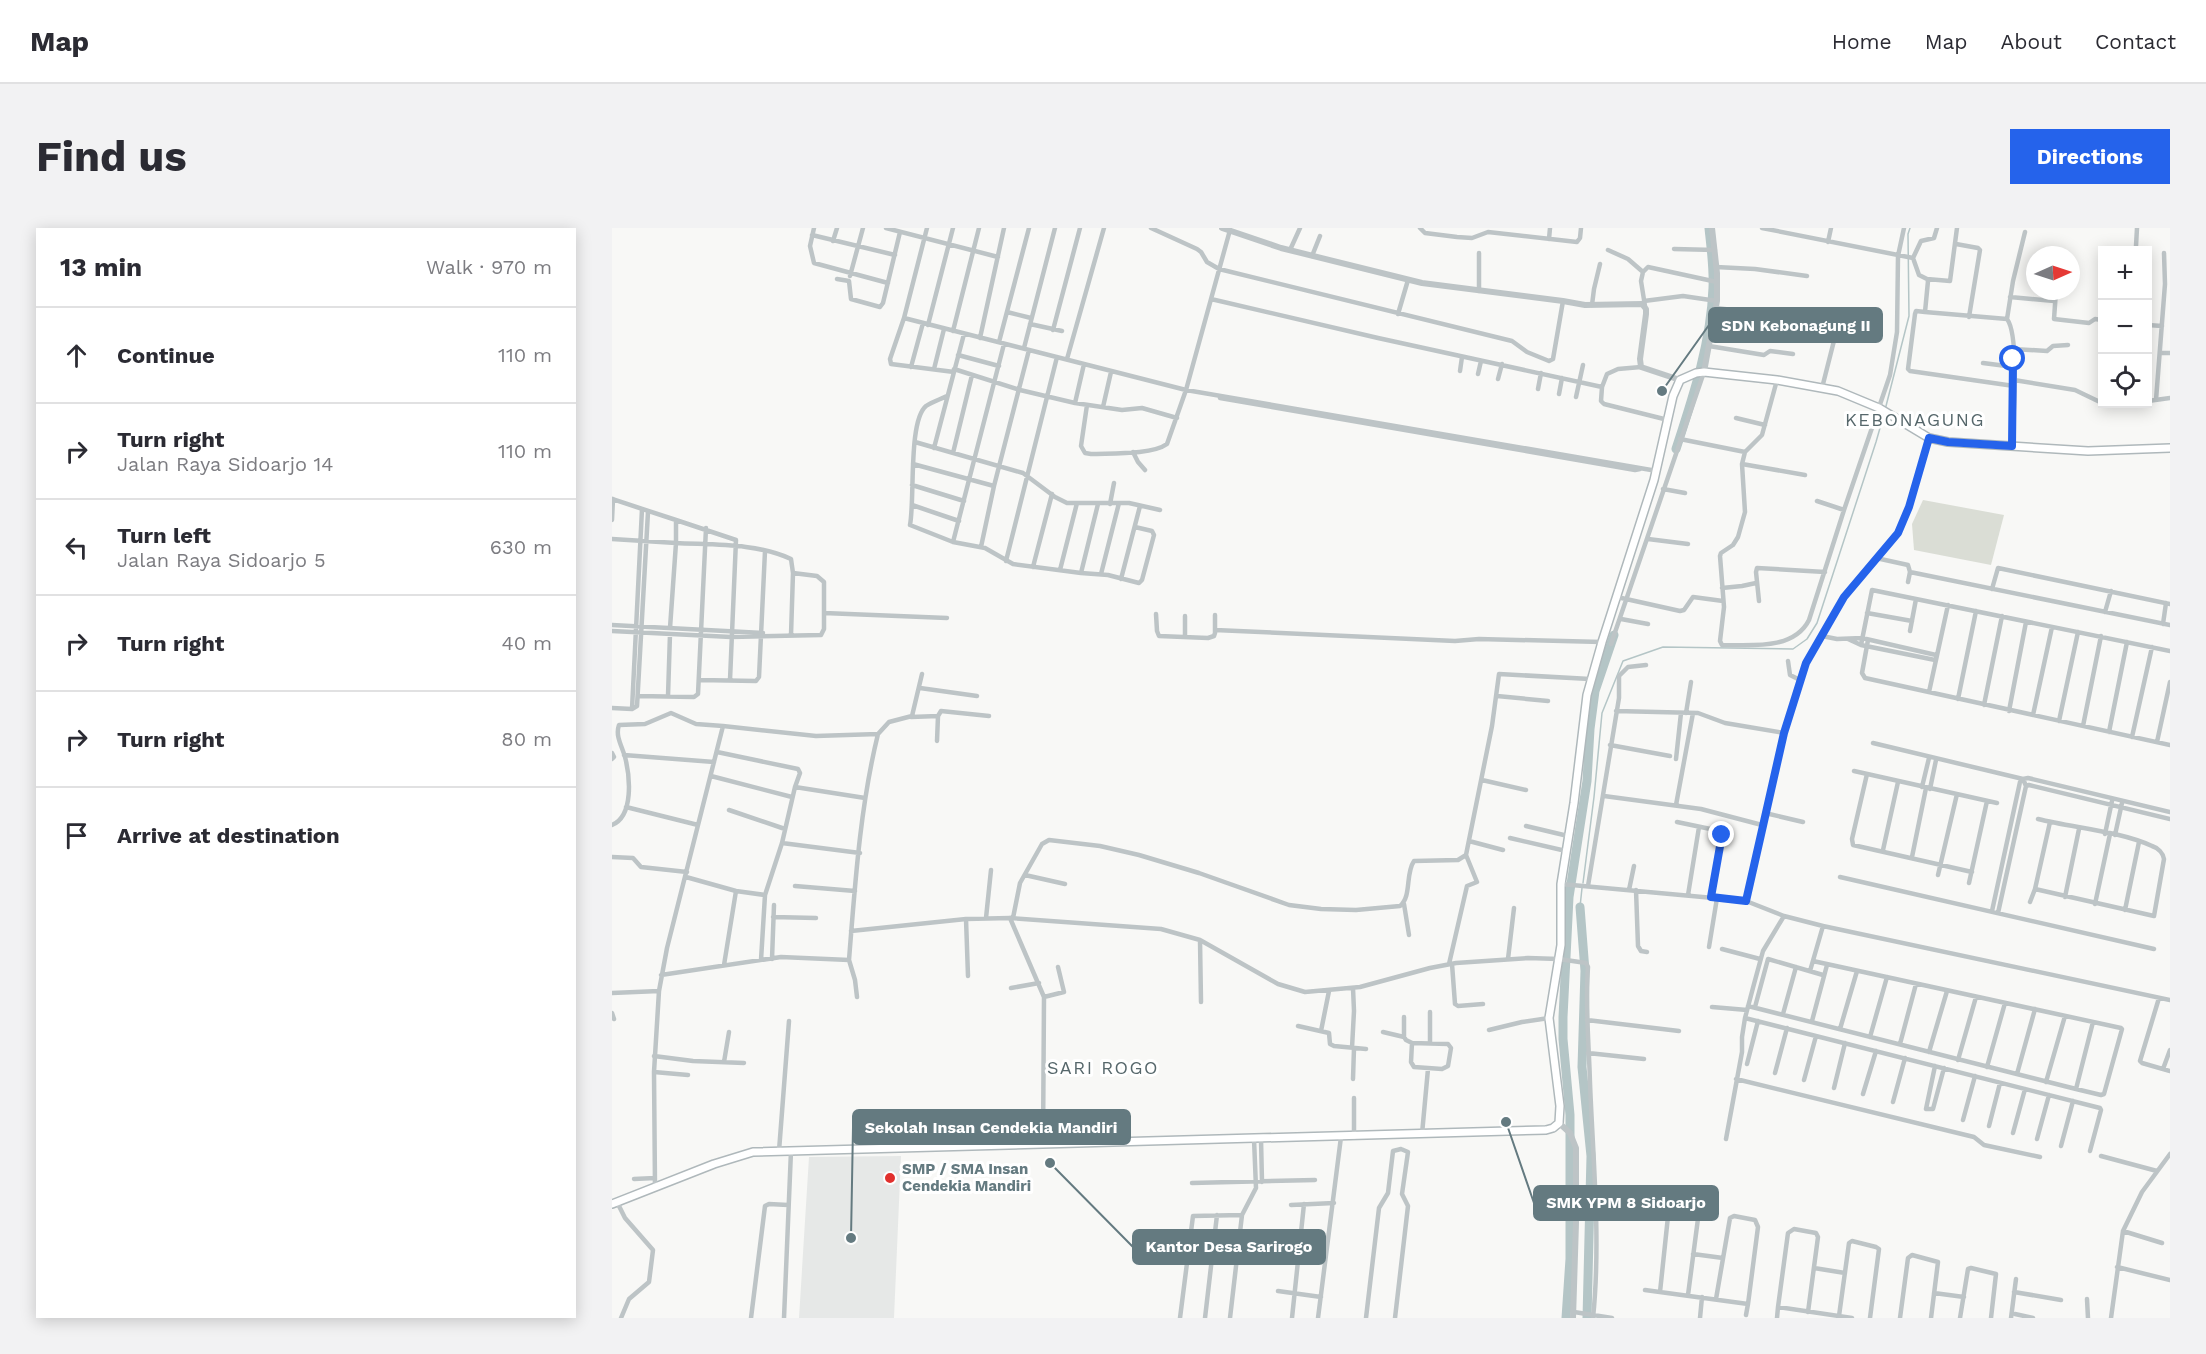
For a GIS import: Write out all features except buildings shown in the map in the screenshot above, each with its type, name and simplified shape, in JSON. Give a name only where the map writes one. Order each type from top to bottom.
[{"type":"main road","points":[[614,1203],[741,1154],[779,1151],[1354,1137],[1554,1128],[1559,1123],[1560,1106],[1549,1018],[1562,960],[1566,851],[1590,679],[1602,642],[1623,599],[1639,548],[1663,453],[1675,389],[1680,380],[1700,372],[1777,380],[1822,388],[1845,394],[1881,409],[1929,438],[1957,442],[2108,451],[2170,448]]},
{"type":"street","points":[[814,228],[810,250],[814,263],[888,283]]},
{"type":"street","points":[[833,241],[837,228]]},
{"type":"street","points":[[863,228],[850,273],[849,294],[851,298],[879,307],[883,303],[900,232]]},
{"type":"street","points":[[886,228],[998,257]]},
{"type":"street","points":[[927,228],[904,318],[890,361],[893,365],[954,370],[1047,397],[1126,410],[1142,408],[1178,418]]},
{"type":"street","points":[[911,367],[926,324],[952,228]]},
{"type":"street","points":[[953,331],[979,228]]},
{"type":"street","points":[[980,338],[1004,228]]},
{"type":"street","points":[[953,542],[999,366],[1007,312],[1029,228]]},
{"type":"street","points":[[981,547],[994,486],[1020,390],[1031,321],[1055,228]]},
{"type":"street","points":[[1053,330],[1080,228]]},
{"type":"street","points":[[1067,359],[1104,228]]},
{"type":"street","points":[[1151,228],[1197,249],[1207,262],[1219,269],[1512,341],[1527,352],[1549,361],[1553,358],[1563,301]]},
{"type":"street","points":[[1222,228],[1290,250],[1430,285],[1592,305],[1644,304],[1683,296],[1779,316],[1827,317],[1863,327]]},
{"type":"street","points":[[1290,250],[1300,228]]},
{"type":"street","points":[[1420,228],[1425,233],[1472,238],[1486,230],[1518,231],[1549,239],[1576,242],[1579,240],[1581,228]]},
{"type":"street","points":[[1445,235],[1446,228]]},
{"type":"street","points":[[1478,236],[1479,228]]},
{"type":"street","points":[[1549,239],[1550,228]]},
{"type":"street","points":[[1611,644],[1621,620],[1623,599],[1639,548],[1647,539],[1709,346],[1716,267],[1712,250],[1712,228]]},
{"type":"street","points":[[1762,228],[1786,230],[1828,242],[1911,258]]},
{"type":"street","points":[[1828,242],[1831,228]]},
{"type":"street","points":[[1777,380],[1762,435],[1745,452],[1742,464],[1745,512],[1736,542],[1720,553],[1723,601],[1721,644],[1779,642],[1796,637],[1809,621],[1844,510],[1881,409],[1890,375],[1898,332],[1900,256],[1904,228]]},
{"type":"street","points":[[1911,258],[1921,241],[1934,237],[1937,228]]},
{"type":"street","points":[[1911,258],[1919,275],[1927,279],[1950,281],[1957,228]]},
{"type":"street","points":[[2136,246],[2137,228]]},
{"type":"street","points":[[1087,405],[1082,451],[1091,454],[1133,452],[1167,444],[1178,418],[1230,229]]},
{"type":"street","points":[[2012,446],[2014,367],[2011,326],[2007,319],[2025,232]]},
{"type":"street","points":[[812,236],[895,255]]},
{"type":"street","points":[[1312,256],[1320,236]]},
{"type":"street","points":[[1956,244],[1979,249],[1969,317]]},
{"type":"street","points":[[1674,249],[1712,250]]},
{"type":"street","points":[[1608,250],[1628,259],[1643,272]]},
{"type":"street","points":[[1479,253],[1479,291]]},
{"type":"street","points":[[2156,400],[2165,284],[2164,253]]},
{"type":"street","points":[[1592,305],[1600,264]]},
{"type":"street","points":[[1641,367],[1646,314],[1641,281],[1643,272],[1648,267],[1714,282]]},
{"type":"street","points":[[1716,267],[1755,269],[1808,276]]},
{"type":"street","points":[[837,279],[849,281]]},
{"type":"street","points":[[1925,312],[1927,279]]},
{"type":"street","points":[[1398,314],[1408,280]]},
{"type":"street","points":[[2010,297],[2054,301],[2054,319],[2089,323],[2098,319]]},
{"type":"street","points":[[1212,299],[1602,387]]},
{"type":"street","points":[[1007,312],[1062,332]]},
{"type":"street","points":[[2007,319],[1915,312],[1909,370],[2075,390],[2098,400]]},
{"type":"street","points":[[904,318],[1217,397],[1657,471]]},
{"type":"street","points":[[1822,388],[1839,321]]},
{"type":"street","points":[[2152,325],[2162,326]]},
{"type":"street","points":[[933,369],[944,329]]},
{"type":"street","points":[[934,448],[964,334]]},
{"type":"street","points":[[2013,350],[2047,351],[2053,346],[2068,345]]},
{"type":"street","points":[[1709,346],[1764,355],[1769,351],[1793,354]]},
{"type":"street","points":[[2160,353],[2170,352]]},
{"type":"street","points":[[958,355],[999,366]]},
{"type":"street","points":[[1006,561],[1058,357]]},
{"type":"street","points":[[1460,371],[1462,357]]},
{"type":"street","points":[[1478,374],[1481,361]]},
{"type":"street","points":[[1983,363],[2014,367]]},
{"type":"street","points":[[1075,403],[1084,364]]},
{"type":"street","points":[[1498,380],[1502,364]]},
{"type":"street","points":[[1576,397],[1583,365]]},
{"type":"street","points":[[1668,420],[1604,404],[1600,399],[1602,387],[1606,376],[1618,369],[1641,367],[1680,380]]},
{"type":"street","points":[[1103,407],[1111,372]]},
{"type":"street","points":[[1538,389],[1541,373]]},
{"type":"street","points":[[953,453],[972,375]]},
{"type":"street","points":[[1559,394],[1562,378]]},
{"type":"street","points":[[947,396],[923,410],[915,442],[911,526],[953,542],[981,547],[1013,564],[1101,574],[1137,583],[1141,582],[1154,536],[1152,531],[1135,527]]},
{"type":"street","points":[[2152,400],[2170,398]]},
{"type":"street","points":[[1736,417],[1765,425]]},
{"type":"street","points":[[1746,901],[1784,733],[1806,663],[1844,597],[1902,526],[1929,438]]},
{"type":"street","points":[[1680,439],[1745,452]]},
{"type":"street","points":[[915,442],[1027,475],[1063,501],[1119,503],[1160,510]]},
{"type":"street","points":[[1133,452],[1144,470]]},
{"type":"street","points":[[1663,453],[1674,455]]},
{"type":"street","points":[[913,464],[994,486]]},
{"type":"street","points":[[1742,464],[1805,475]]},
{"type":"street","points":[[1110,504],[1114,483]]},
{"type":"street","points":[[912,485],[964,501]]},
{"type":"street","points":[[1663,489],[1685,493]]},
{"type":"street","points":[[1033,567],[1052,494]]},
{"type":"street","points":[[612,520],[612,499],[648,512],[706,528],[736,540],[730,680]]},
{"type":"street","points":[[1817,501],[1844,510]]},
{"type":"street","points":[[1060,570],[1077,503]]},
{"type":"street","points":[[1101,574],[1119,503]]},
{"type":"street","points":[[1081,573],[1098,504]]},
{"type":"street","points":[[912,505],[959,521]]},
{"type":"street","points":[[1121,579],[1140,506]]},
{"type":"street","points":[[642,510],[644,541]]},
{"type":"street","points":[[632,708],[648,512]]},
{"type":"street","points":[[668,696],[676,520]]},
{"type":"street","points":[[638,696],[697,696],[706,528]]},
{"type":"street","points":[[612,539],[737,547],[765,551],[791,559],[793,573],[791,635]]},
{"type":"street","points":[[1647,539],[1688,544]]},
{"type":"street","points":[[699,680],[758,680],[765,551]]},
{"type":"street","points":[[1875,557],[1908,565],[1910,572],[1908,582]]},
{"type":"street","points":[[1759,601],[1755,572],[1758,568],[1825,572]]},
{"type":"street","points":[[1992,589],[1998,568],[2111,591],[2168,603],[2163,624]]},
{"type":"street","points":[[1910,572],[2170,625]]},
{"type":"street","points":[[612,625],[638,629],[731,634],[821,635],[824,629],[825,588],[821,578],[793,573]]},
{"type":"street","points":[[1722,588],[1756,583]]},
{"type":"street","points":[[2170,651],[1872,590],[1867,613],[1862,673],[1864,677],[2009,711],[2170,745]]},
{"type":"street","points":[[2105,612],[2111,591]]},
{"type":"street","points":[[1623,599],[1680,611],[1684,610],[1693,597],[1723,601]]},
{"type":"street","points":[[1910,631],[1916,599]]},
{"type":"street","points":[[1929,692],[1948,605]]},
{"type":"street","points":[[1958,699],[1976,611]]},
{"type":"street","points":[[824,613],[947,618]]},
{"type":"street","points":[[1867,613],[1912,621]]},
{"type":"street","points":[[1156,614],[1157,634],[1211,637],[1214,636],[1215,615]]},
{"type":"street","points":[[1185,616],[1185,636]]},
{"type":"street","points":[[1984,705],[2002,616]]},
{"type":"street","points":[[1621,620],[1648,624]]},
{"type":"street","points":[[2009,711],[2026,622]]},
{"type":"street","points":[[2033,715],[2052,627]]},
{"type":"street","points":[[612,631],[638,629]]},
{"type":"street","points":[[612,708],[637,706],[638,629]]},
{"type":"street","points":[[1215,630],[1455,641],[1479,639],[1602,642]]},
{"type":"street","points":[[2059,721],[2078,632]]},
{"type":"street","points":[[1822,636],[1865,641],[1936,658]]},
{"type":"street","points":[[2083,726],[2101,636]]},
{"type":"street","points":[[1848,639],[1861,645],[1865,641]]},
{"type":"street","points":[[2109,732],[2127,642]]},
{"type":"street","points":[[2132,737],[2151,647]]},
{"type":"street","points":[[1788,661],[1790,675],[1800,680]]},
{"type":"street","points":[[1586,886],[1604,796],[1619,676],[1628,667],[1646,665]]},
{"type":"street","points":[[1483,1004],[1458,1006],[1455,1004],[1451,964],[1467,885],[1478,882],[1466,855],[1482,780],[1500,673],[1590,679]]},
{"type":"street","points":[[911,717],[922,674]]},
{"type":"street","points":[[1676,759],[1691,682]]},
{"type":"street","points":[[2157,742],[2170,682]]},
{"type":"street","points":[[920,688],[977,696]]},
{"type":"street","points":[[1497,696],[1548,701]]},
{"type":"street","points":[[937,741],[940,711],[989,716]]},
{"type":"street","points":[[1616,711],[1702,714],[1725,723],[1784,733]]},
{"type":"street","points":[[612,825],[622,818],[626,807],[628,771],[617,730],[622,724],[651,722],[671,713],[696,724],[811,736],[878,734]]},
{"type":"street","points":[[1676,805],[1693,713]]},
{"type":"street","points":[[857,997],[849,960],[851,931],[865,798],[878,734],[889,722],[911,717],[938,716]]},
{"type":"street","points":[[655,1187],[654,1056],[661,975],[723,726]]},
{"type":"street","points":[[1873,743],[2112,801]]},
{"type":"street","points":[[1610,745],[1670,756]]},
{"type":"street","points":[[717,752],[798,769],[800,773],[782,843],[765,895],[761,960]]},
{"type":"street","points":[[612,753],[614,757],[612,759]]},
{"type":"street","points":[[624,755],[714,762]]},
{"type":"street","points":[[1912,857],[1926,788],[1929,758]]},
{"type":"street","points":[[1926,788],[1936,760]]},
{"type":"street","points":[[1854,771],[1997,803]]},
{"type":"street","points":[[1867,774],[1852,841],[1855,846],[1883,850],[1971,872]]},
{"type":"street","points":[[711,776],[792,797]]},
{"type":"street","points":[[2015,820],[2026,786],[2023,779]]},
{"type":"street","points":[[1995,912],[2015,820],[2020,783],[2023,779]]},
{"type":"street","points":[[1482,780],[1526,790]]},
{"type":"street","points":[[1883,850],[1898,782]]},
{"type":"street","points":[[2026,786],[2170,812]]},
{"type":"street","points":[[795,787],[865,798]]},
{"type":"street","points":[[1938,875],[1958,794]]},
{"type":"street","points":[[1604,796],[1676,805],[1762,825]]},
{"type":"street","points":[[1969,883],[1987,801]]},
{"type":"street","points":[[2110,834],[2112,801]]},
{"type":"street","points":[[2122,803],[2170,819]]},
{"type":"street","points":[[2094,903],[2110,834],[2122,803]]},
{"type":"street","points":[[626,807],[698,825]]},
{"type":"street","points":[[729,810],[785,829]]},
{"type":"street","points":[[1765,813],[1803,822]]},
{"type":"street","points":[[2035,889],[2152,916],[2156,914],[2164,856],[2156,848],[2139,842],[2038,819]]},
{"type":"street","points":[[1677,822],[1722,833],[1709,947]]},
{"type":"street","points":[[2030,902],[2050,822]]},
{"type":"street","points":[[1526,826],[1568,836]]},
{"type":"street","points":[[1688,895],[1699,827]]},
{"type":"street","points":[[2064,897],[2079,829]]},
{"type":"street","points":[[1510,838],[1566,851]]},
{"type":"street","points":[[1043,1145],[1044,997],[1012,918],[1020,883],[1042,844],[1053,839],[1139,855],[1199,873],[1288,905],[1356,910],[1404,904]]},
{"type":"street","points":[[1469,841],[1503,850]]},
{"type":"street","points":[[2125,910],[2139,842]]},
{"type":"street","points":[[782,843],[860,853]]},
{"type":"street","points":[[1409,935],[1404,904],[1410,869],[1414,861],[1458,860],[1466,855]]},
{"type":"street","points":[[612,857],[633,858],[641,867],[686,874],[736,891],[765,895]]},
{"type":"street","points":[[1629,890],[1634,866]]},
{"type":"street","points":[[986,918],[991,870]]},
{"type":"street","points":[[1024,875],[1065,884]]},
{"type":"street","points":[[1840,877],[2154,949]]},
{"type":"street","points":[[1563,884],[1746,901],[1784,916],[1822,926],[2170,1000]]},
{"type":"street","points":[[795,886],[855,891]]},
{"type":"street","points":[[1636,890],[1638,946],[1641,951],[1647,952]]},
{"type":"street","points":[[724,965],[736,891]]},
{"type":"street","points":[[772,958],[774,905]]},
{"type":"street","points":[[1508,959],[1514,908]]},
{"type":"street","points":[[773,916],[816,918]]},
{"type":"street","points":[[1726,1139],[1742,1052],[1747,1008],[1760,959],[1784,916]]},
{"type":"street","points":[[851,931],[986,918],[1161,929],[1200,940],[1285,988],[1305,992],[1353,988],[1451,964],[1508,959],[1562,960],[1585,963],[1588,968],[1588,1053],[1594,1158],[1592,1315]]},
{"type":"street","points":[[966,919],[968,976]]},
{"type":"street","points":[[1810,971],[1822,926]]},
{"type":"street","points":[[1200,940],[1201,1002]]},
{"type":"street","points":[[1722,949],[1760,959]]},
{"type":"street","points":[[661,975],[772,958],[849,960]]},
{"type":"street","points":[[1755,1007],[1767,960],[1771,959],[1824,975]]},
{"type":"street","points":[[1712,1007],[1755,1007],[2046,1082],[2104,1094],[2122,1029],[1813,961]]},
{"type":"street","points":[[1812,1021],[1827,965]]},
{"type":"street","points":[[1044,997],[1064,992],[1058,967]]},
{"type":"street","points":[[1783,1014],[1796,967]]},
{"type":"street","points":[[1840,1029],[1857,971]]},
{"type":"street","points":[[1870,1036],[1887,977]]},
{"type":"street","points":[[1011,988],[1039,983]]},
{"type":"street","points":[[1900,1044],[1916,984]]},
{"type":"street","points":[[1353,988],[1353,1078]]},
{"type":"street","points":[[612,993],[659,991]]},
{"type":"street","points":[[1321,1031],[1329,991]]},
{"type":"street","points":[[1929,1052],[1947,991]]},
{"type":"street","points":[[1958,1060],[1976,997]]},
{"type":"street","points":[[2159,998],[2140,1061],[2170,1071]]},
{"type":"street","points":[[1987,1067],[2005,1003]]},
{"type":"street","points":[[2017,1074],[2035,1010]]},
{"type":"street","points":[[1430,1012],[1430,1043]]},
{"type":"street","points":[[2046,1082],[2065,1016]]},
{"type":"street","points":[[1404,1017],[1404,1037]]},
{"type":"street","points":[[1489,1030],[1549,1018]]},
{"type":"street","points":[[1745,1018],[2101,1108],[2090,1151]]},
{"type":"street","points":[[1587,1020],[1679,1031]]},
{"type":"street","points":[[779,1151],[789,1021]]},
{"type":"street","points":[[1747,1064],[1758,1021]]},
{"type":"street","points":[[2076,1089],[2093,1022]]},
{"type":"street","points":[[1298,1026],[1330,1034],[1332,1045],[1366,1049]]},
{"type":"street","points":[[1775,1073],[1786,1028]]},
{"type":"street","points":[[724,1062],[729,1032]]},
{"type":"street","points":[[1383,1032],[1404,1037],[1412,1043],[1448,1044],[1451,1050],[1446,1068],[1417,1068],[1413,1065],[1412,1043]]},
{"type":"street","points":[[1804,1080],[1816,1036]]},
{"type":"street","points":[[1834,1088],[1845,1043]]},
{"type":"street","points":[[2163,1069],[2170,1050]]},
{"type":"street","points":[[1863,1094],[1876,1051]]},
{"type":"street","points":[[1588,1053],[1644,1059]]},
{"type":"street","points":[[654,1056],[744,1063]]},
{"type":"street","points":[[1893,1102],[1905,1058]]},
{"type":"street","points":[[1935,1066],[1926,1109],[1934,1109],[1944,1068]]},
{"type":"street","points":[[1422,1134],[1428,1069]]},
{"type":"street","points":[[654,1072],[688,1075]]},
{"type":"street","points":[[1963,1120],[1975,1076]]},
{"type":"street","points":[[1736,1079],[1974,1137],[1984,1145],[2040,1157]]},
{"type":"street","points":[[1989,1126],[2000,1083]]},
{"type":"street","points":[[2013,1133],[2025,1089]]},
{"type":"street","points":[[2037,1138],[2049,1095]]},
{"type":"street","points":[[1354,1098],[1354,1137]]},
{"type":"street","points":[[2061,1146],[2073,1101]]},
{"type":"street","points":[[1559,1123],[1567,1129],[1575,1144],[1575,1314],[1612,1318]]},
{"type":"street","points":[[1401,1149],[1403,1135]]},
{"type":"street","points":[[1318,1318],[1341,1137]]},
{"type":"street","points":[[1230,1318],[1242,1215],[1259,1182],[1258,1139]]},
{"type":"street","points":[[1366,1318],[1379,1209],[1388,1193],[1393,1151],[1401,1149],[1408,1152],[1402,1194],[1408,1206],[1395,1318]]},
{"type":"street","points":[[783,1318],[791,1151]]},
{"type":"street","points":[[2111,1318],[2123,1231],[2142,1192],[2170,1154]]},
{"type":"street","points":[[2101,1156],[2157,1171]]},
{"type":"street","points":[[634,1179],[655,1178]]},
{"type":"street","points":[[1192,1183],[1315,1180]]},
{"type":"street","points":[[1388,1193],[1402,1194]]},
{"type":"street","points":[[614,1203],[654,1250],[651,1278],[629,1299],[621,1318]]},
{"type":"street","points":[[1291,1205],[1334,1203]]},
{"type":"street","points":[[1659,1292],[1671,1203],[1699,1209],[1688,1295]]},
{"type":"street","points":[[752,1318],[765,1206],[769,1204],[788,1205]]},
{"type":"street","points":[[1292,1318],[1305,1204]]},
{"type":"street","points":[[1205,1318],[1217,1215]]},
{"type":"street","points":[[1180,1318],[1192,1218],[1195,1216],[1242,1215]]},
{"type":"street","points":[[1716,1299],[1730,1218],[1734,1216],[1757,1221],[1746,1316]]},
{"type":"street","points":[[1777,1318],[1788,1233],[1792,1229],[1818,1235],[1808,1312]]},
{"type":"street","points":[[2123,1231],[2162,1243]]},
{"type":"street","points":[[1839,1316],[1850,1242],[1878,1248],[1870,1318]]},
{"type":"street","points":[[1693,1254],[1723,1258]]},
{"type":"street","points":[[1900,1318],[1910,1255],[1938,1262],[1930,1318]]},
{"type":"street","points":[[2117,1267],[2170,1280]]},
{"type":"street","points":[[1814,1268],[1845,1273]]},
{"type":"street","points":[[1960,1318],[1969,1268],[1995,1273],[1991,1318]]},
{"type":"street","points":[[2016,1279],[2013,1316],[2033,1318]]},
{"type":"street","points":[[1645,1290],[1748,1304]]},
{"type":"street","points":[[1278,1291],[1321,1297]]},
{"type":"street","points":[[2014,1292],[2061,1300]]},
{"type":"street","points":[[1934,1293],[1964,1297]]},
{"type":"street","points":[[1700,1318],[1702,1297]]},
{"type":"street","points":[[2087,1299],[2088,1318]]},
{"type":"street","points":[[1778,1307],[1822,1316],[1852,1318]]},
{"type":"shaded area","points":[[1923,500],[2004,515],[1991,565],[1914,550],[1912,524]]},
{"type":"shaded area","points":[[901,1156],[894,1318],[799,1318],[809,1157]]},
{"type":"waterway","points":[[1676,449],[1695,390],[1712,309],[1713,280],[1709,228]]},
{"type":"waterway","points":[[1885,410],[1909,316],[1908,234],[1910,228]]},
{"type":"waterway","points":[[1583,883],[1602,713],[1623,661],[1663,647],[1793,649],[1807,639],[1817,623],[1884,414]]},
{"type":"waterway","points":[[1566,1318],[1570,1259],[1570,1115],[1563,1017],[1569,897],[1587,781],[1595,691],[1614,635]]},
{"type":"waterway","points":[[1580,907],[1582,888]]},
{"type":"waterway","points":[[1580,907],[1585,971],[1582,1067],[1591,1156],[1587,1318]]},
{"type":"place","name":"SDN Kebonagung II","points":[[1662,391]]},
{"type":"place","name":"SMK YPM 8 Sidoarjo","points":[[1506,1122]]},
{"type":"place","name":"Kantor Desa Sarirogo","points":[[1050,1163]]},
{"type":"place","name":"SMP / SMA Insan Cendekia Mandiri","points":[[890,1178]]},
{"type":"place","name":"Sekolah Insan Cendekia Mandiri","points":[[851,1238]]},
{"type":"district","name":"KEBONAGUNG","points":[[1915,419]]},
{"type":"district","name":"SARI ROGO","points":[[1103,1067]]},
{"type":"route","points":[[1722,835],[1711,897],[1746,901],[1784,733],[1806,663],[1844,597],[1902,526],[1929,438],[1948,442],[2012,446],[2013,359]]}]
